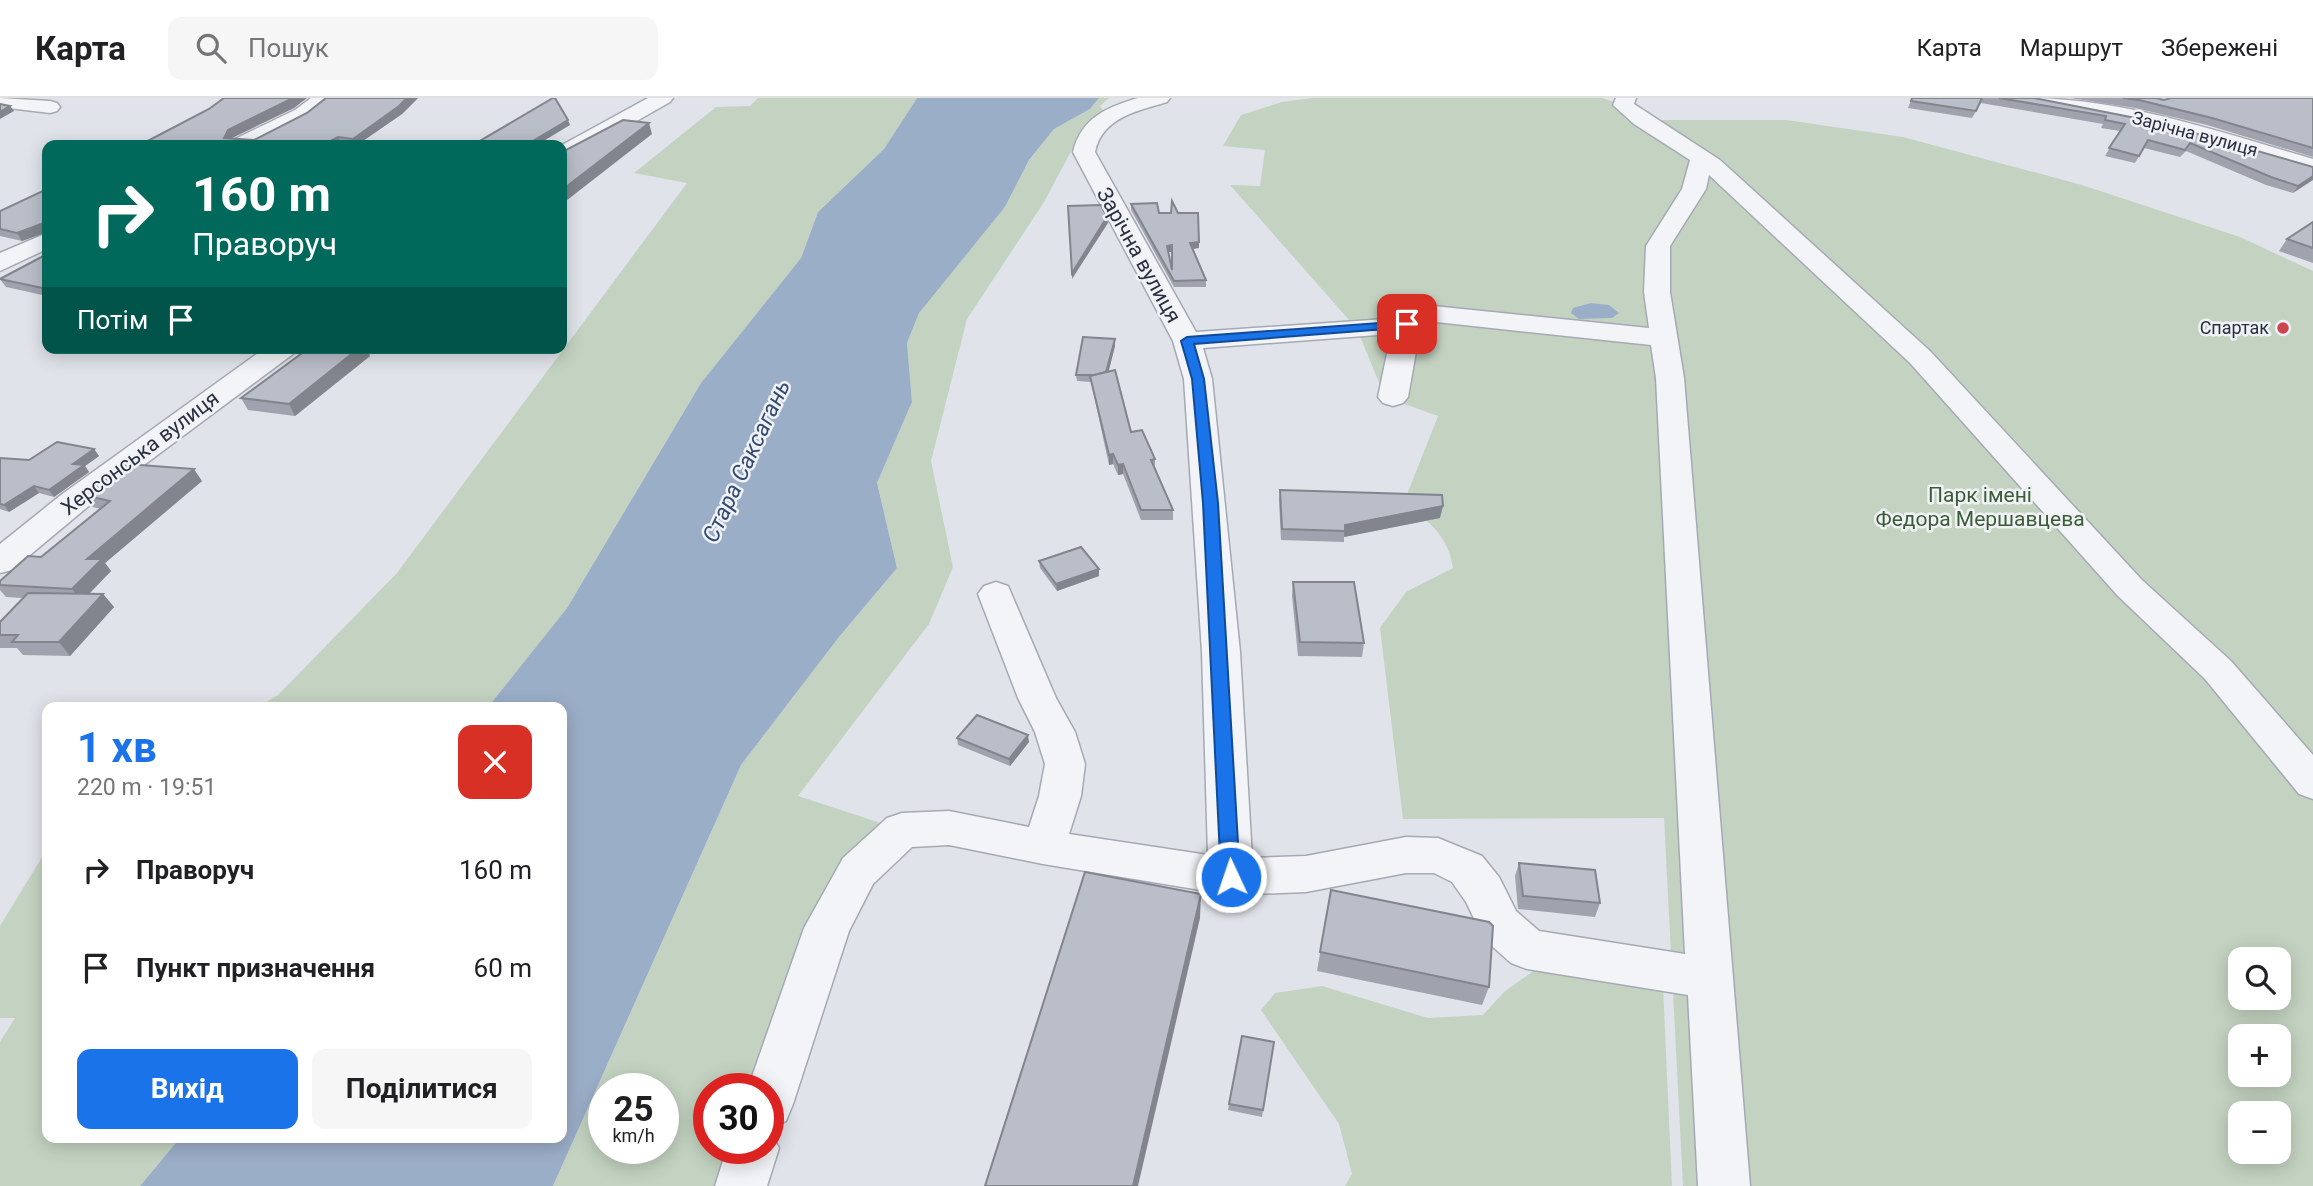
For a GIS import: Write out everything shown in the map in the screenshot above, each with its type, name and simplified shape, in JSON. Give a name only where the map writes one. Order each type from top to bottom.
[{"type":"street","points":[[251,140],[302,114],[325,98]]},
{"type":"street","points":[[567,151],[663,98]]},
{"type":"street","name":"Зарічна вулиця","points":[[1160,98],[1105,119],[1091,130],[1084,152],[1187,341],[1198,379],[1210,503],[1231,877]]},
{"type":"street","points":[[1626,98],[1623,105],[1641,120],[1702,158],[1920,357],[2130,588],[2218,670],[2313,783]]},
{"type":"street","name":"Зарічна вулиця","points":[[2035,98],[2156,121],[2313,166]]},
{"type":"street","points":[[0,101],[50,107]]},
{"type":"street","points":[[1702,158],[1694,189],[1658,246],[1657,292],[1670,378],[1724,1186]]},
{"type":"street","points":[[0,263],[42,242]]},
{"type":"street","points":[[1187,341],[1407,324],[1433,314],[1663,338]]},
{"type":"street","points":[[1393,397],[1407,324]]},
{"type":"street","name":"Херсонська вулиця","points":[[0,562],[73,502],[275,354]]},
{"type":"street","points":[[996,594],[1037,698],[1055,732],[1065,764],[1060,796],[1044,847]]},
{"type":"street","points":[[778,1073],[827,928],[858,871],[902,830],[949,828],[1044,847],[1231,877],[1306,874],[1406,855],[1438,856],[1467,869],[1483,890],[1500,925],[1527,949],[1710,978]]},
{"type":"street","points":[[741,1186],[749,1164]]},
{"type":"green space","points":[[758,98],[917,98],[884,149],[818,212],[801,258],[701,383],[567,608],[492,702],[266,702],[278,695],[397,573],[560,354],[567,354],[567,344],[687,183],[634,173],[716,107],[750,106]]},
{"type":"green space","points":[[1099,98],[1109,98],[1100,106],[1109,118],[1075,144],[1044,202],[967,319],[931,461],[953,567],[929,624],[798,796],[902,830],[858,871],[774,1073],[693,1073],[693,1164],[748,1164],[741,1186],[553,1186],[588,1108],[588,1164],[679,1164],[679,1073],[603,1073],[741,765],[839,637],[897,568],[877,483],[912,402],[907,343],[919,312],[1005,207],[1029,160],[1054,129],[1090,109]]},
{"type":"green space","name":"Парк імені Федора Мершавцева","points":[[1313,98],[1602,98],[1623,105],[1641,120],[1786,120],[1903,137],[2082,185],[2240,237],[2313,271],[2313,1186],[1683,1186],[1664,818],[1403,819],[1380,628],[1406,592],[1453,568],[1442,538],[1404,502],[1438,416],[1385,397],[1357,329],[1230,185],[1260,186],[1265,150],[1223,146],[1241,115],[1282,102]]},
{"type":"green space","points":[[42,857],[42,1143],[176,1143],[140,1186],[0,1186],[0,1042],[15,1018],[0,1018],[0,926]]},
{"type":"green space","points":[[1611,942],[1634,946],[1663,987],[1672,1186],[1345,1186],[1352,1174],[1339,1124],[1261,1010],[1275,993],[1322,986],[1428,1018],[1483,1015],[1504,992],[1570,945]]},
{"type":"water","name":"Стара Саксагань","points":[[917,98],[1099,98],[1090,109],[1054,129],[1029,160],[1005,207],[919,313],[907,343],[912,402],[877,483],[897,568],[839,637],[741,765],[603,1073],[588,1073],[588,1108],[553,1186],[140,1186],[176,1143],[567,1143],[567,702],[492,702],[567,608],[701,383],[801,258],[818,212],[884,149]]},
{"type":"water","points":[[1591,303],[1609,305],[1619,313],[1612,318],[1579,319],[1571,313],[1573,308]]},
{"type":"building","points":[[224,98],[293,98],[228,130],[224,138],[254,140],[150,140],[209,109]]},
{"type":"building","points":[[326,98],[407,98],[353,139],[338,137],[332,140],[254,140],[307,113]]},
{"type":"building","points":[[553,98],[568,120],[534,140],[482,140]]},
{"type":"building","points":[[1912,98],[1982,98],[1976,111],[1911,101]]},
{"type":"building","points":[[1999,98],[2034,98],[2156,122],[2313,167],[2313,176],[2298,186],[2190,143],[2185,150],[2148,140],[2139,156],[2109,148],[2125,124],[2105,120],[2106,116]]},
{"type":"building","points":[[2123,98],[2313,98],[2313,148],[2212,118]]},
{"type":"building","points":[[0,104],[10,106],[0,112]]},
{"type":"building","points":[[623,120],[649,123],[567,186],[567,149]]},
{"type":"building","points":[[42,191],[42,224],[17,233],[0,229],[0,211]]},
{"type":"building","points":[[1172,201],[1178,213],[1198,213],[1199,242],[1190,243],[1206,280],[1174,281],[1131,204],[1157,203],[1159,213],[1171,213]],"holes":[[[1172,245],[1172,270],[1167,246]]]},
{"type":"building","points":[[1101,205],[1107,217],[1072,273],[1068,206]]},
{"type":"building","points":[[2313,222],[2313,248],[2287,239]]},
{"type":"building","points":[[42,257],[42,288],[0,279]]},
{"type":"building","points":[[1083,337],[1115,339],[1106,372],[1076,375]]},
{"type":"building","points":[[301,354],[352,354],[289,404],[241,398]]},
{"type":"building","points":[[1115,370],[1131,432],[1142,430],[1155,459],[1151,460],[1173,510],[1141,510],[1123,464],[1118,465],[1113,454],[1109,455],[1090,376]]},
{"type":"building","points":[[57,442],[94,449],[73,464],[84,465],[49,490],[34,486],[4,505],[0,504],[0,458],[29,460]]},
{"type":"building","points":[[127,464],[194,469],[87,559],[102,559],[72,589],[0,585],[0,581],[28,556],[41,557],[110,501],[84,495]]},
{"type":"building","points":[[1280,490],[1442,495],[1443,506],[1345,525],[1345,531],[1282,529]]},
{"type":"building","points":[[1081,547],[1099,569],[1056,584],[1039,561]]},
{"type":"building","points":[[1293,582],[1354,582],[1364,643],[1300,642]]},
{"type":"building","points":[[28,593],[103,594],[59,642],[12,642],[18,635],[0,635],[0,622]]},
{"type":"building","points":[[977,715],[1028,735],[1009,759],[957,738]]},
{"type":"building","points":[[1519,863],[1595,870],[1600,903],[1523,896]]},
{"type":"building","points":[[1085,872],[1201,894],[1133,1186],[985,1186]]},
{"type":"building","points":[[1331,890],[1489,922],[1493,926],[1489,987],[1320,952]]},
{"type":"building","points":[[1242,1036],[1274,1042],[1263,1110],[1229,1104]]},
{"type":"place","name":"Спартак","points":[[2283,328]]},
{"type":"route","points":[[1231,877],[1221,652],[1210,503],[1198,379],[1187,341],[1407,324]]}]
